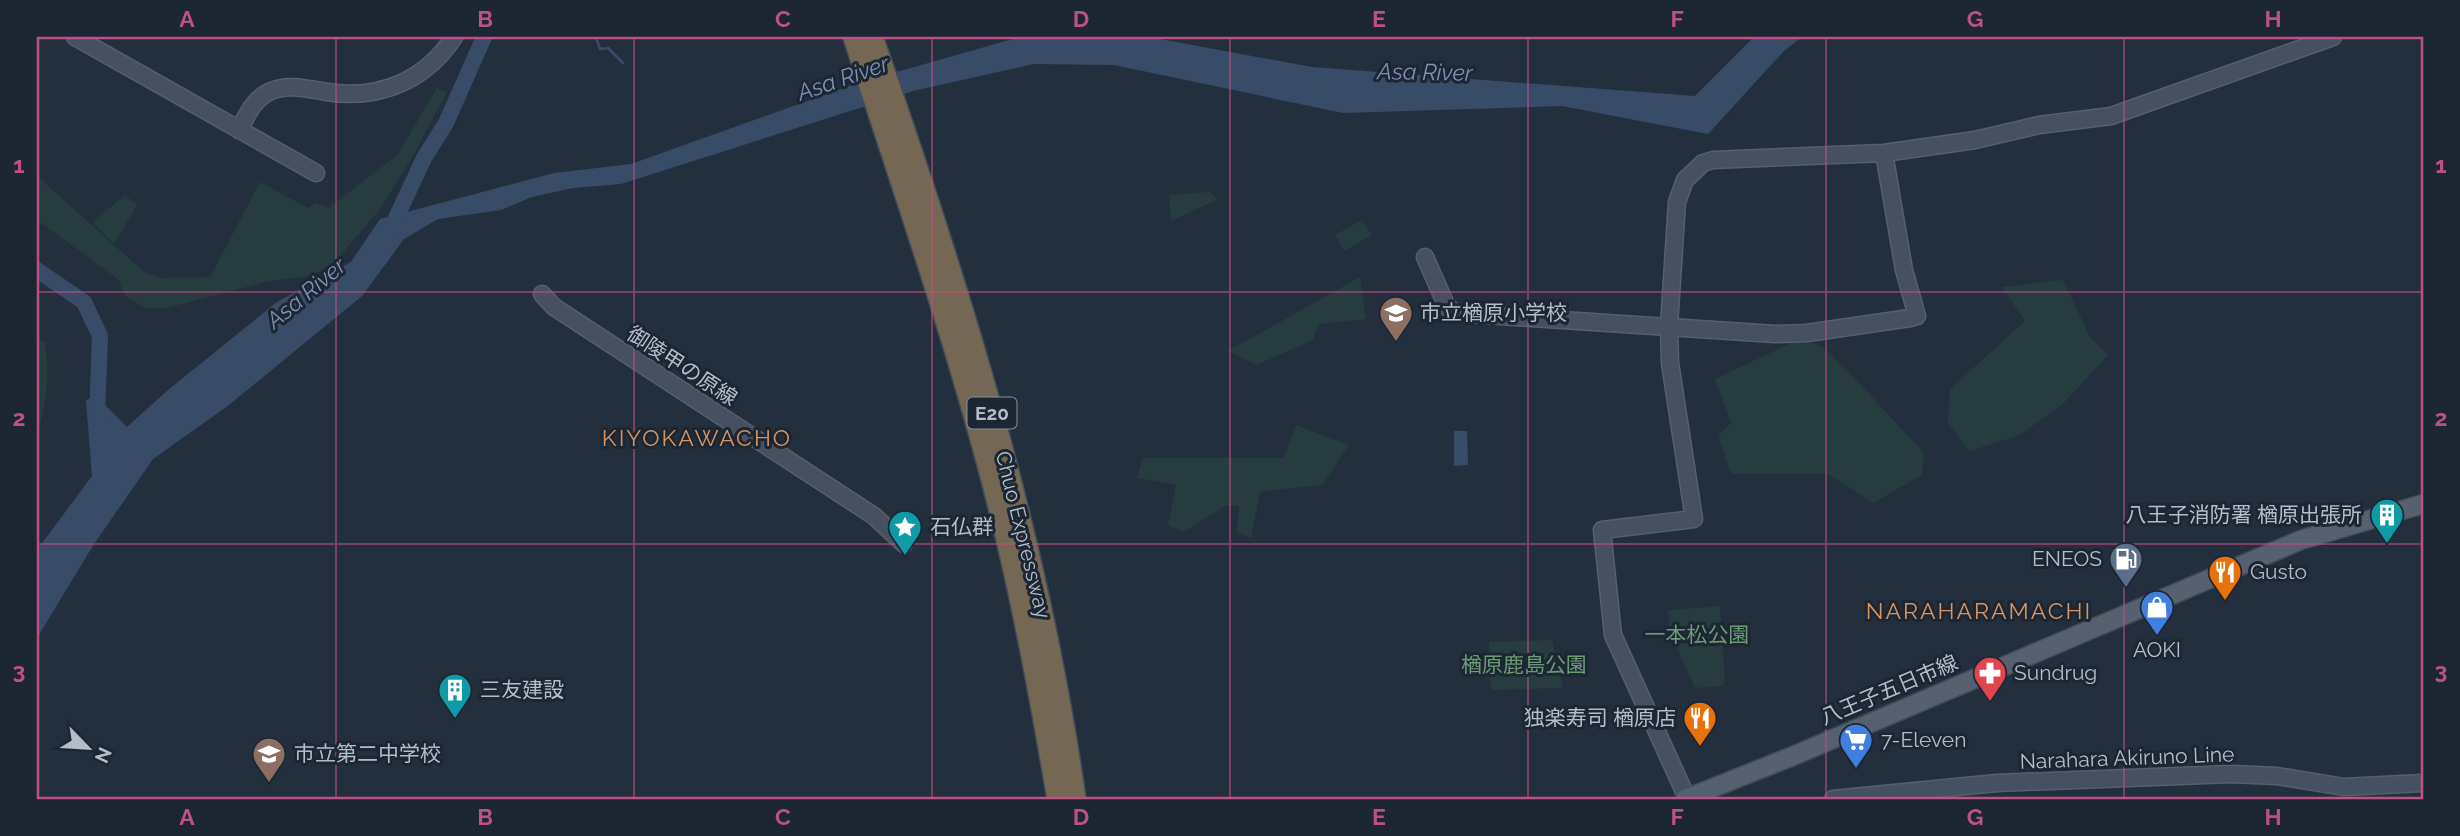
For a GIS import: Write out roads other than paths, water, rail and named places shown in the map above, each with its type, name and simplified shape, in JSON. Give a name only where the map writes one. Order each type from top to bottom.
[{"type":"highway","name":"Chuo Expressway","points":[[854,37],[931,271],[998,503],[1026,621],[1058,799]]},
{"type":"highway","name":"Chuo Expressway","points":[[872,37],[949,267],[1016,499],[1044,617],[1076,799]]},
{"type":"main road","name":"八王子五日市線","points":[[1690,799],[2301,540],[2423,504]]},
{"type":"street","points":[[75,37],[316,173]]},
{"type":"street","points":[[239,130],[253,105],[270,91],[289,87],[345,94],[376,93],[418,75],[438,58],[454,37]]},
{"type":"street","points":[[1690,799],[1613,635],[1602,530],[1694,519],[1670,363],[1669,326],[1677,202],[1683,183],[1693,171],[1703,163],[1726,158],[1884,153],[2071,120],[2111,116],[2333,37]]},
{"type":"street","points":[[1426,257],[1451,312],[1775,334],[1807,333],[1917,316],[1904,270],[1884,153]]},
{"type":"street","name":"御陵甲の原線","points":[[542,294],[554,307],[874,516],[904,544]]},
{"type":"street","name":"Narahara Akiruno Line","points":[[1833,799],[1997,783],[2218,775],[2277,776],[2344,788],[2423,783]]},
{"type":"water","name":"Asa River","points":[[1020,37],[1149,37],[1312,67],[1695,96],[1754,37],[1802,37],[1784,51],[1708,134],[1562,106],[1343,113],[1114,65],[1034,64],[913,91],[621,184],[573,188],[532,197],[501,210],[438,219],[404,239],[362,296],[229,405],[153,459],[94,544],[37,638],[37,550],[92,476],[86,400],[96,396],[127,427],[168,390],[277,302],[351,262],[380,219],[554,173],[631,164],[858,83]]},
{"type":"water","points":[[1454,431],[1467,431],[1468,465],[1454,466]]},
{"type":"waterway","points":[[390,231],[424,158],[446,123],[484,37]]},
{"type":"waterway","points":[[596,37],[600,49],[608,48],[623,63]]},
{"type":"waterway","points":[[37,270],[84,302],[100,336],[97,416]]},
{"type":"place","name":"市立楢原小学校","points":[[1396,343]]},
{"type":"place","name":"八王子消防署 楢原出張所","points":[[2387,545]]},
{"type":"place","name":"石仏群","points":[[905,557]]},
{"type":"place","name":"ENEOS","points":[[2126,589]]},
{"type":"place","name":"Gusto","points":[[2225,602]]},
{"type":"place","name":"AOKI","points":[[2157,637]]},
{"type":"place","name":"Sundrug","points":[[1990,703]]},
{"type":"place","name":"三友建設","points":[[455,720]]},
{"type":"place","name":"独楽寿司 楢原店","points":[[1700,748]]},
{"type":"place","name":"7-Eleven","points":[[1856,770]]},
{"type":"place","name":"市立第二中学校","points":[[269,784]]},
{"type":"district","name":"KIYOKAWACHO","points":[[697,438]]},
{"type":"district","name":"NARAHARAMACHI","points":[[1979,611]]},
{"type":"park label","name":"一本松公園","points":[[1697,635]]},
{"type":"park label","name":"楢原鹿島公園","points":[[1524,665]]}]
